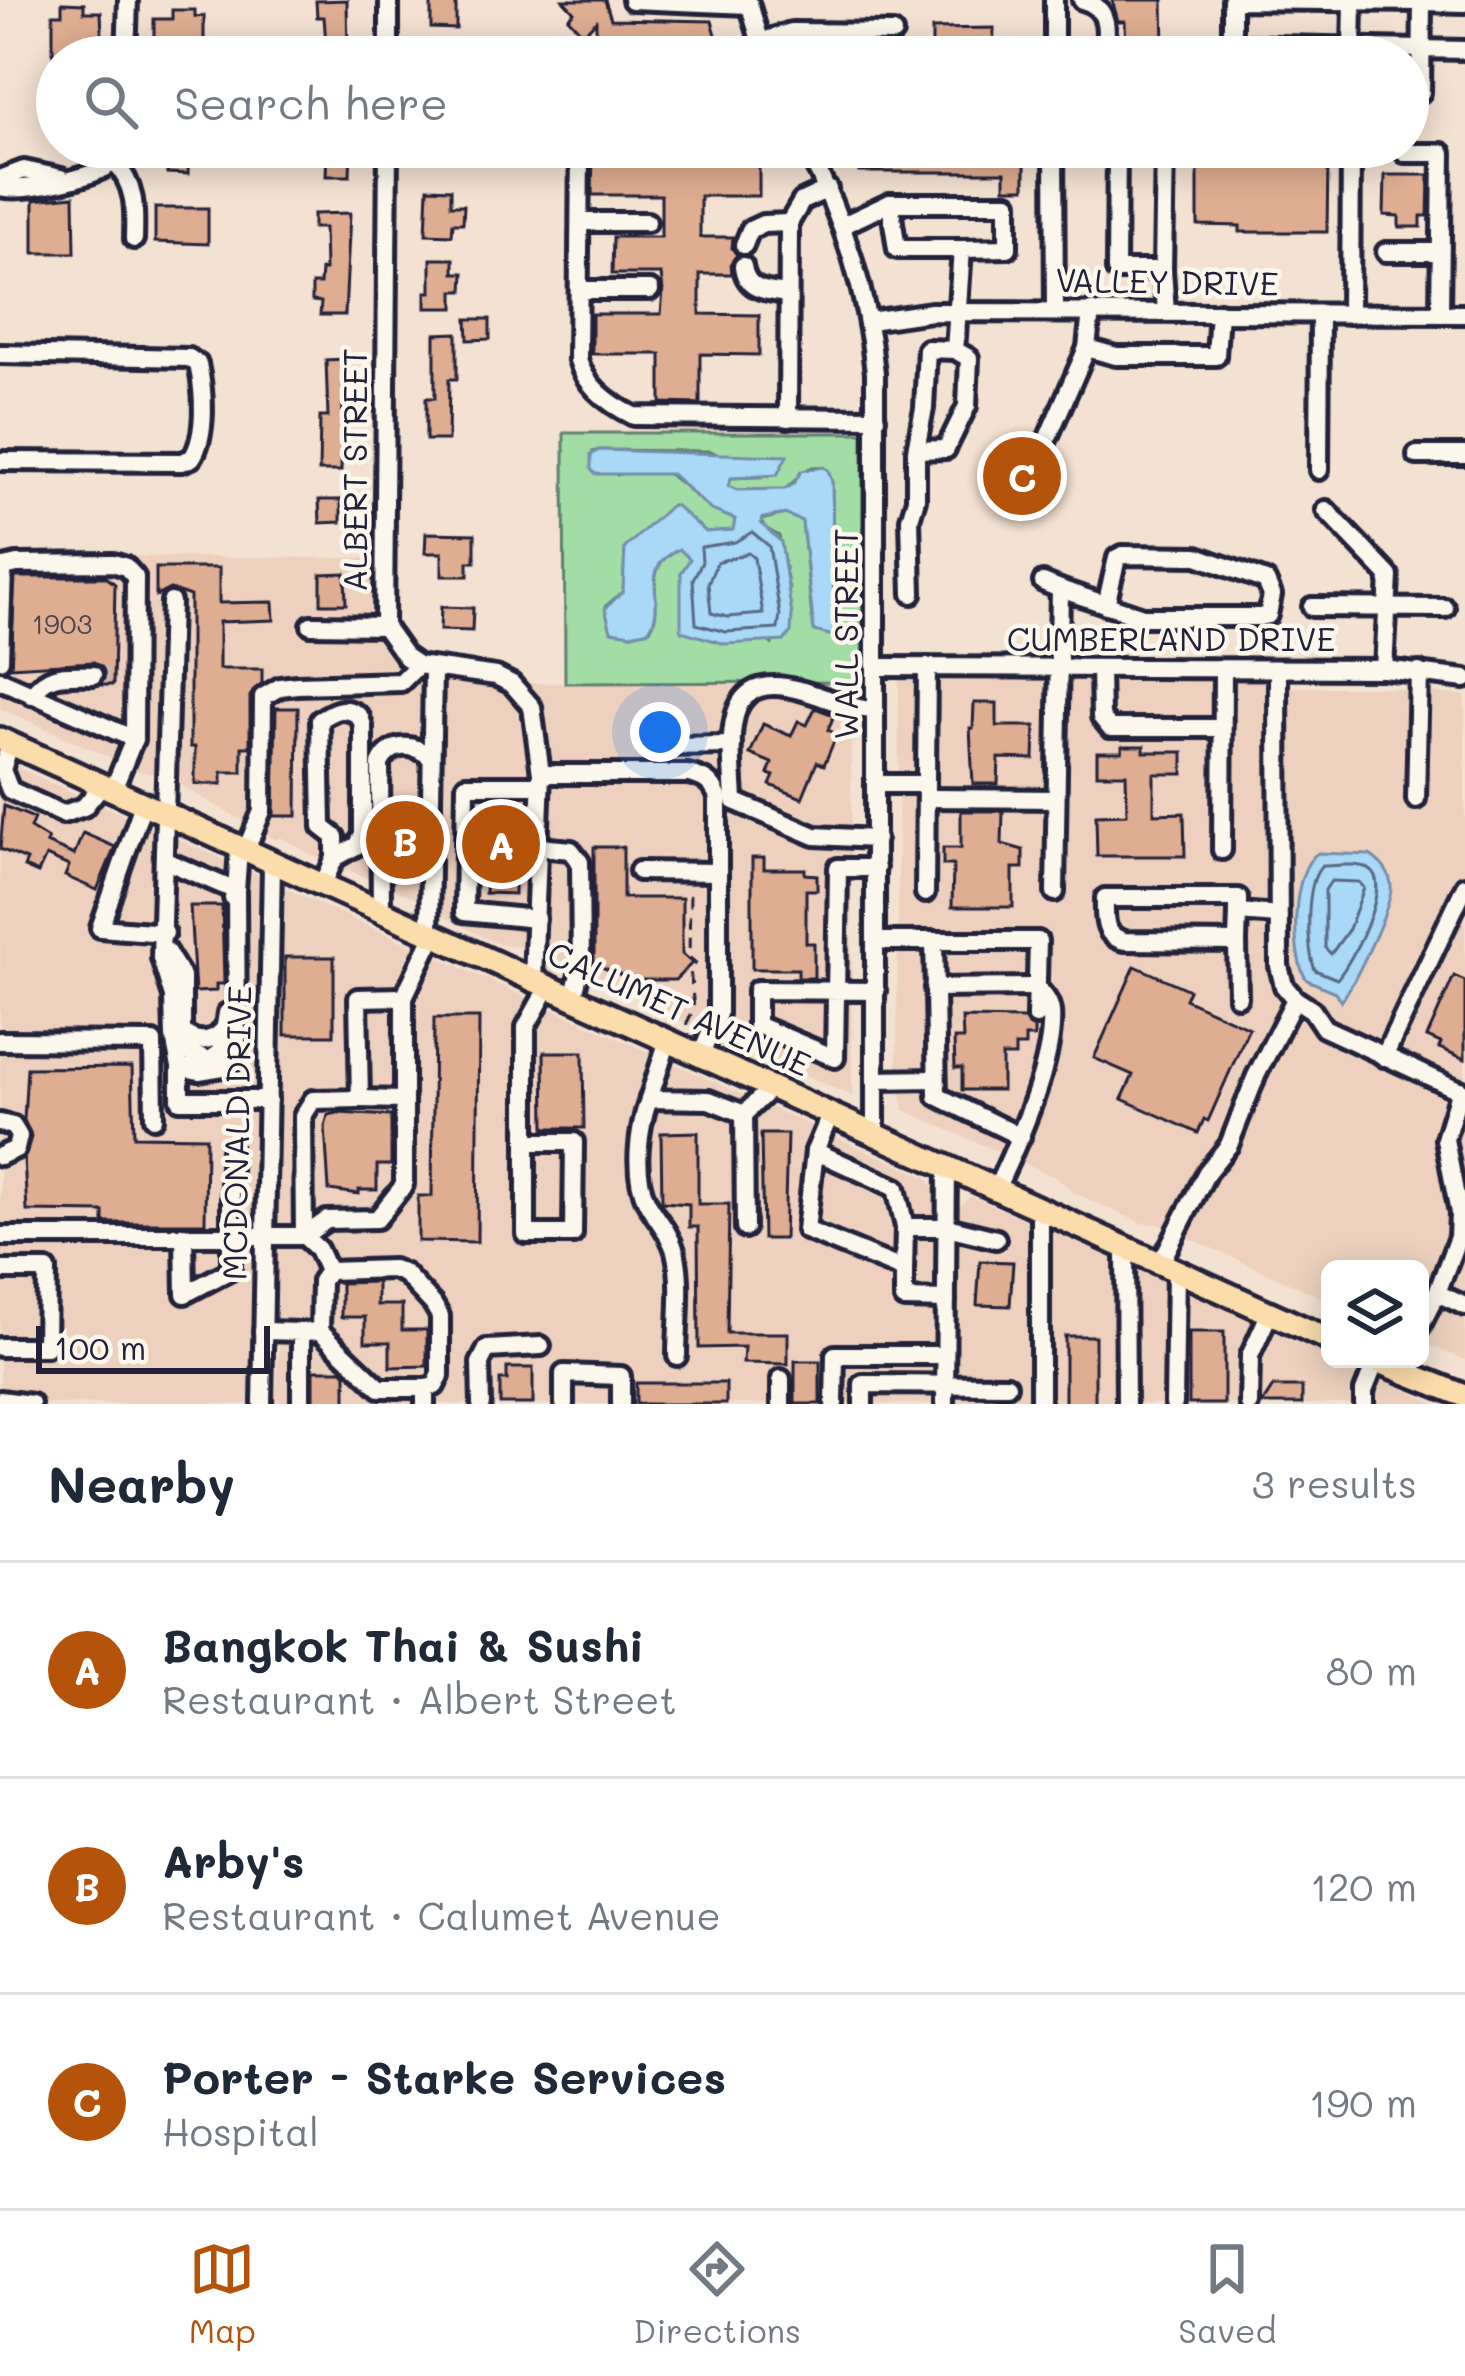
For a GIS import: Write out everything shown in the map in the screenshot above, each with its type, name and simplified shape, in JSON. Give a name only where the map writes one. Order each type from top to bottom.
[{"type":"main road","name":"CALUMET AVENUE","points":[[5,741],[573,999],[677,1032],[701,1055],[1321,1336]]},
{"type":"main road","points":[[1409,1368],[1465,1396]]},
{"type":"street","points":[[127,36],[128,0]]},
{"type":"street","points":[[389,0],[389,36]]},
{"type":"street","points":[[632,0],[748,2],[758,36]]},
{"type":"street","points":[[1054,0],[1054,36]]},
{"type":"street","points":[[1082,0],[1093,3],[1104,15],[1104,36]]},
{"type":"street","points":[[1232,36],[1232,1],[1465,3]]},
{"type":"street","points":[[1352,36],[1353,2]]},
{"type":"street","points":[[1421,36],[1422,2]]},
{"type":"street","points":[[785,36],[792,32],[893,33]]},
{"type":"street","points":[[1429,47],[1465,50]]},
{"type":"street","points":[[1429,153],[1442,153],[1440,314]]},
{"type":"street","points":[[0,183],[24,191],[80,177],[95,168]]},
{"type":"street","points":[[124,168],[130,182],[134,238]]},
{"type":"street","name":"ALBERT STREET","points":[[388,168],[384,626],[406,656],[426,667]]},
{"type":"street","points":[[580,168],[581,371],[614,406],[634,416],[876,418]]},
{"type":"street","name":"WALL STREET","points":[[817,168],[858,266],[870,321],[876,418],[875,1134]]},
{"type":"street","points":[[1054,168],[1055,310]]},
{"type":"street","points":[[1117,168],[1116,270],[1163,270]]},
{"type":"street","points":[[1165,168],[1166,312]]},
{"type":"street","points":[[1350,314],[1351,168]]},
{"type":"street","points":[[788,418],[789,224],[802,201],[828,189]]},
{"type":"street","points":[[842,225],[890,203],[1008,203],[1008,248],[897,249],[890,203]]},
{"type":"street","points":[[580,222],[647,222]]},
{"type":"street","points":[[744,245],[750,230],[763,224],[789,224]]},
{"type":"street","points":[[955,350],[962,249]]},
{"type":"street","points":[[1386,252],[1440,252]]},
{"type":"street","points":[[743,266],[754,288],[788,294]]},
{"type":"street","points":[[579,290],[650,290]]},
{"type":"street","name":"VALLEY DRIVE","points":[[870,321],[957,312],[1055,310],[1465,314]]},
{"type":"street","points":[[1042,451],[1087,348],[1091,311]]},
{"type":"street","points":[[1087,348],[1116,356],[1216,356],[1219,312]]},
{"type":"street","points":[[1319,470],[1320,314]]},
{"type":"street","points":[[912,594],[910,518],[916,499],[916,450],[927,349],[955,350],[969,358],[967,406],[946,449],[916,450]]},
{"type":"street","points":[[0,354],[189,358],[198,364],[201,378],[200,438],[192,458],[182,462],[0,461]]},
{"type":"street","points":[[1417,455],[1465,455]]},
{"type":"street","points":[[1326,511],[1389,576],[1384,670]]},
{"type":"street","points":[[876,519],[910,518]]},
{"type":"street","points":[[1055,892],[1057,669],[1052,586],[1106,605],[1143,616],[1259,617],[1268,615],[1272,596],[1266,581],[1197,556],[1124,554],[1112,568],[1106,605]]},
{"type":"street","points":[[0,660],[1,568],[113,562],[126,567],[135,578],[134,739],[107,788],[63,814],[10,790],[2,770],[5,741]]},
{"type":"street","points":[[171,602],[161,958],[181,1039],[180,1100],[268,1100]]},
{"type":"street","points":[[1312,607],[1445,608]]},
{"type":"street","points":[[310,625],[384,626]]},
{"type":"street","points":[[0,1236],[304,1236],[327,1220],[377,1219],[404,1185],[404,997],[431,935],[426,667]]},
{"type":"street","points":[[180,1066],[217,1070],[229,1066],[237,1054],[236,892],[242,850],[262,811],[263,697],[280,687],[401,682],[426,667],[496,676],[524,695],[537,722],[541,780],[536,920],[540,984],[526,1027],[526,1142],[526,1234],[573,1234],[574,1142],[526,1142]]},
{"type":"street","name":"CUMBERLAND DRIVE","points":[[876,667],[1384,670],[1465,679]]},
{"type":"street","points":[[925,893],[927,667]]},
{"type":"street","points":[[1100,670],[1101,717],[1110,728],[1222,728]]},
{"type":"street","points":[[1278,670],[1281,980],[1324,1028],[1462,1092],[1445,1139],[1459,1213],[1458,1237],[1429,1310]]},
{"type":"street","points":[[1222,850],[1223,671]]},
{"type":"street","points":[[1416,799],[1419,672]]},
{"type":"street","points":[[32,695],[52,675],[93,675]]},
{"type":"street","points":[[113,675],[135,684]]},
{"type":"street","points":[[0,680],[134,739]]},
{"type":"street","points":[[875,710],[856,710],[798,689],[768,688],[747,694],[735,707],[732,745],[734,801],[815,836],[876,839]]},
{"type":"street","points":[[322,886],[335,858],[335,837],[322,827],[320,720],[335,710],[347,710],[360,717],[363,726],[363,834],[358,845],[335,858]]},
{"type":"street","points":[[664,746],[732,745]]},
{"type":"street","points":[[381,912],[380,764],[398,747],[417,747],[430,758]]},
{"type":"street","points":[[536,920],[464,912],[466,784],[688,774],[708,780],[718,797],[718,1014],[701,1055]]},
{"type":"street","points":[[876,784],[1056,799]]},
{"type":"street","points":[[143,804],[100,928],[165,937]]},
{"type":"street","points":[[539,847],[572,850],[580,862],[581,966],[573,999]]},
{"type":"street","points":[[166,861],[236,892]]},
{"type":"street","name":"MCDONALD DRIVE","points":[[262,1404],[272,864]]},
{"type":"street","points":[[876,868],[838,868],[836,990],[835,1058],[757,1025],[758,990],[836,990],[876,991]]},
{"type":"street","points":[[639,871],[718,872]]},
{"type":"street","points":[[1384,1057],[1465,886]]},
{"type":"street","points":[[181,1039],[206,1040],[219,1035],[227,1024],[227,909],[236,892]]},
{"type":"street","points":[[1237,942],[1116,939],[1107,928],[1105,898],[1238,898],[1238,998]]},
{"type":"street","points":[[1238,912],[1278,915]]},
{"type":"street","points":[[876,940],[1038,941],[1036,1090]]},
{"type":"street","points":[[934,941],[937,1096],[1021,1137]]},
{"type":"street","points":[[934,988],[1036,987],[1051,1011],[1036,1090],[1021,1137],[996,1189]]},
{"type":"street","points":[[359,1100],[358,998],[404,997]]},
{"type":"street","points":[[1174,1404],[1169,1265],[1207,1172],[1229,1145],[1256,1076],[1295,999]]},
{"type":"street","points":[[677,1032],[641,1120],[639,1156],[643,1195],[666,1227],[676,1255],[677,1356]]},
{"type":"street","points":[[0,1042],[153,1042],[154,1118]]},
{"type":"street","points":[[237,1054],[269,1053]]},
{"type":"street","points":[[876,1080],[935,1079]]},
{"type":"street","points":[[745,1228],[744,1114],[772,1087]]},
{"type":"street","points":[[649,1099],[709,1100],[744,1114]]},
{"type":"street","points":[[328,1271],[318,1249],[304,1236],[306,1106],[314,1100],[403,1100]]},
{"type":"street","points":[[831,1114],[815,1151],[806,1230],[904,1270]]},
{"type":"street","points":[[0,1123],[14,1126],[19,1136],[16,1149],[0,1156]]},
{"type":"street","points":[[184,1235],[184,1294],[231,1270],[231,1150]]},
{"type":"street","points":[[815,1151],[896,1188],[905,1227],[904,1299],[946,1300]]},
{"type":"street","points":[[945,1395],[947,1166]]},
{"type":"street","points":[[1040,1209],[1040,1404]]},
{"type":"street","points":[[905,1227],[947,1227],[996,1239]]},
{"type":"street","points":[[1125,1246],[1126,1404]]},
{"type":"street","points":[[263,1331],[310,1332],[380,1388],[425,1396],[440,1376],[440,1316],[434,1304],[405,1274],[393,1269],[328,1271]]},
{"type":"street","points":[[0,1270],[47,1270],[46,1347],[0,1348]]},
{"type":"street","points":[[301,1404],[310,1332],[321,1281],[328,1271]]},
{"type":"street","points":[[1438,1293],[1465,1306]]},
{"type":"street","points":[[1249,1404],[1250,1356],[1270,1312]]},
{"type":"street","points":[[481,1404],[480,1363],[487,1348],[541,1346]]},
{"type":"street","points":[[834,1404],[835,1354],[945,1355]]},
{"type":"street","points":[[1364,1404],[1371,1368]]},
{"type":"street","points":[[565,1403],[564,1374],[621,1376],[622,1404]]},
{"type":"street","points":[[781,1379],[781,1404]]},
{"type":"street","points":[[863,1404],[863,1384],[945,1395],[1006,1385]]},
{"type":"street","points":[[0,1400],[31,1404]]},
{"type":"path","points":[[677,1032],[694,1009],[690,885]]},
{"type":"shaded area","points":[[0,556],[374,558],[376,621],[395,658],[425,675],[499,686],[529,725],[533,766],[523,947],[498,944],[437,913],[437,907],[282,838],[275,839],[164,776],[142,772],[0,708]]},
{"type":"shaded area","points":[[899,678],[1260,679],[1267,687],[1375,687],[1465,696],[1465,1360],[1429,1345],[1429,1260],[1321,1260],[1321,1297],[1158,1224],[1142,1223],[1074,1193],[1057,1178],[904,1110],[897,1070]]},
{"type":"shaded area","points":[[851,682],[852,1096],[679,1020],[641,996],[588,981],[565,967],[555,975],[546,972],[547,742],[539,706],[524,683]]},
{"type":"shaded area","points":[[0,760],[258,875],[252,1404],[0,1404]]},
{"type":"shaded area","points":[[282,887],[928,1178],[936,1192],[936,1404],[275,1404]]},
{"type":"shaded area","points":[[971,1196],[1321,1351],[1321,1368],[1358,1368],[1436,1404],[958,1404],[959,1206]]},
{"type":"green space","points":[[564,433],[863,433],[862,682],[565,683]],"holes":[[[711,451],[758,477],[731,478],[728,486],[737,490],[785,489],[809,469],[828,470],[834,635],[812,618],[802,521],[785,514],[761,520],[779,536],[789,590],[772,644],[686,568],[690,559],[680,548],[659,566],[650,630],[631,634],[606,606],[623,591],[625,549],[672,505],[706,532],[734,530],[735,519],[716,511],[663,472],[636,470],[617,475],[593,452]]]},
{"type":"water","points":[[599,450],[787,456],[777,475],[731,478],[728,486],[737,490],[785,489],[801,471],[828,470],[834,636],[814,631],[802,521],[785,514],[763,518],[761,523],[781,542],[792,615],[791,632],[784,641],[725,644],[681,631],[681,573],[690,559],[679,549],[666,557],[655,576],[656,607],[649,630],[611,631],[605,609],[623,591],[625,548],[669,507],[675,505],[706,532],[733,530],[735,519],[711,510],[672,474],[595,474],[591,455]]},
{"type":"water","points":[[1318,853],[1370,855],[1390,881],[1379,926],[1341,1002],[1335,992],[1307,980],[1298,953],[1298,894],[1302,876]]},
{"type":"building","points":[[347,0],[348,36],[325,36],[316,1]]},
{"type":"building","points":[[431,0],[456,0],[456,29],[431,28]]},
{"type":"building","points":[[563,0],[605,0],[611,19],[712,21],[716,36],[596,36],[596,21],[583,34],[568,18],[574,12]]},
{"type":"building","points":[[1112,0],[1163,0],[1164,36],[1126,36],[1125,21],[1118,21]]},
{"type":"building","points":[[62,3],[84,4],[84,12],[101,12],[102,36],[53,36],[53,14],[62,14]]},
{"type":"building","points":[[172,10],[195,10],[195,17],[204,16],[204,36],[154,36],[154,19],[172,19]]},
{"type":"building","points":[[994,28],[994,36],[932,36],[932,29]]},
{"type":"building","points":[[167,168],[188,168],[188,174],[167,173]]},
{"type":"building","points":[[326,168],[350,168],[350,176],[326,176]]},
{"type":"building","points":[[593,168],[759,168],[759,196],[700,196],[700,237],[733,237],[737,255],[731,263],[732,274],[700,274],[700,314],[759,315],[759,355],[700,354],[700,404],[661,403],[661,354],[592,354],[592,314],[661,314],[663,291],[661,274],[612,274],[613,237],[661,237],[661,195],[592,195]]},
{"type":"building","points":[[859,168],[1025,168],[1025,188],[1005,188],[1005,172],[859,172]]},
{"type":"building","points":[[1198,168],[1328,168],[1327,232],[1240,232],[1240,226],[1198,225]]},
{"type":"building","points":[[1385,175],[1429,175],[1428,216],[1421,216],[1421,227],[1399,227],[1399,216],[1384,215]]},
{"type":"building","points":[[428,188],[451,189],[451,205],[464,205],[463,223],[453,223],[452,235],[426,234]]},
{"type":"building","points":[[74,196],[75,253],[34,253],[34,200]]},
{"type":"building","points":[[155,208],[208,208],[208,244],[155,242]]},
{"type":"building","points":[[350,213],[345,315],[320,315],[321,302],[312,301],[312,284],[320,284],[321,270],[325,270],[324,228],[313,228],[313,214]]},
{"type":"building","points":[[431,259],[454,259],[454,273],[464,273],[463,291],[454,291],[454,308],[426,308]]},
{"type":"building","points":[[467,319],[490,319],[490,339],[468,340]]},
{"type":"building","points":[[457,333],[457,379],[449,379],[448,440],[426,440],[426,398],[435,398],[435,334]]},
{"type":"building","points":[[344,359],[341,471],[319,471],[320,417],[328,417],[326,360]]},
{"type":"building","points":[[319,500],[341,500],[341,522],[320,523]]},
{"type":"building","points":[[426,533],[475,534],[475,562],[468,562],[468,576],[442,576],[442,553],[425,553]]},
{"type":"building","points":[[156,568],[219,568],[219,603],[273,602],[274,620],[219,622],[219,669],[262,669],[262,683],[250,696],[250,747],[242,747],[242,772],[222,772],[222,784],[195,784],[195,747],[190,747],[190,596],[170,589],[156,596]]},
{"type":"building","points":[[345,573],[346,604],[321,604],[321,574]]},
{"type":"building","points":[[15,577],[106,577],[115,584],[113,685],[100,685],[105,670],[94,662],[11,667]]},
{"type":"building","points":[[441,607],[473,608],[472,631],[440,630]]},
{"type":"building","points":[[974,703],[997,703],[997,726],[1035,726],[1034,759],[999,758],[998,784],[973,784],[970,728]]},
{"type":"building","points":[[276,708],[298,708],[297,816],[274,816]]},
{"type":"building","points":[[815,708],[834,715],[828,730],[837,734],[824,765],[817,762],[802,798],[770,785],[772,763],[750,754],[763,724],[791,736],[798,721],[807,725]]},
{"type":"building","points":[[1122,746],[1144,746],[1144,752],[1183,752],[1183,774],[1154,774],[1154,814],[1184,813],[1185,856],[1097,856],[1096,815],[1127,814],[1126,774],[1097,774],[1097,752],[1122,752]]},
{"type":"building","points":[[488,798],[516,798],[514,894],[485,893]]},
{"type":"building","points":[[4,806],[34,818],[30,828],[48,839],[46,843],[74,855],[83,833],[115,847],[97,890],[65,876],[69,866],[46,856],[38,873],[24,867],[27,860],[0,849]]},
{"type":"building","points":[[961,811],[1003,811],[1002,844],[1023,850],[1023,868],[1013,868],[1013,907],[952,907],[953,865],[943,865],[943,848],[961,848]]},
{"type":"building","points":[[393,817],[418,817],[417,862],[393,862]]},
{"type":"building","points":[[594,847],[623,847],[623,898],[682,898],[682,954],[692,963],[675,980],[634,980],[594,964]]},
{"type":"building","points":[[752,858],[764,858],[764,869],[805,869],[805,874],[817,875],[817,890],[806,890],[806,943],[814,943],[814,978],[798,978],[798,969],[752,969]]},
{"type":"building","points":[[190,906],[222,906],[224,984],[216,984],[216,991],[195,992]]},
{"type":"building","points":[[285,957],[334,957],[334,1035],[285,1035]]},
{"type":"building","points":[[1135,966],[1189,990],[1185,999],[1249,1028],[1208,1121],[1204,1119],[1198,1133],[1122,1099],[1133,1075],[1094,1058]]},
{"type":"building","points":[[1454,976],[1465,981],[1465,1059],[1427,1037]]},
{"type":"building","points":[[434,1018],[479,1018],[477,1242],[418,1241],[418,1196],[432,1196]]},
{"type":"building","points":[[962,1018],[1024,1019],[1034,1028],[1034,1037],[1025,1037],[1025,1046],[1015,1046],[1015,1056],[1002,1056],[1002,1090],[962,1090],[954,1039],[963,1039]]},
{"type":"building","points":[[544,1052],[583,1052],[584,1128],[545,1128]]},
{"type":"building","points":[[132,1067],[134,1136],[206,1137],[205,1223],[104,1223],[104,1212],[27,1211],[24,1159],[31,1137],[24,1120],[27,1068]]},
{"type":"building","points":[[328,1115],[391,1116],[391,1165],[377,1165],[377,1190],[359,1190],[359,1194],[329,1190],[325,1127]]},
{"type":"building","points":[[698,1132],[698,1204],[729,1204],[727,1333],[788,1333],[788,1364],[743,1363],[744,1347],[699,1348],[698,1227],[689,1227],[689,1204],[662,1202],[661,1133]]},
{"type":"building","points":[[761,1134],[787,1134],[784,1239],[763,1239]]},
{"type":"building","points":[[980,1261],[1013,1262],[1010,1306],[977,1305]]},
{"type":"building","points":[[377,1282],[377,1305],[402,1305],[402,1330],[427,1330],[427,1366],[390,1367],[390,1342],[365,1342],[365,1317],[341,1317],[341,1283]]},
{"type":"building","points":[[1189,1332],[1224,1332],[1224,1404],[1189,1404]]},
{"type":"building","points":[[1065,1336],[1095,1336],[1095,1404],[1065,1404]]},
{"type":"building","points":[[795,1361],[820,1361],[820,1404],[795,1404]]},
{"type":"building","points":[[507,1368],[533,1368],[533,1404],[500,1404],[500,1380],[507,1380]]},
{"type":"building","points":[[314,1370],[343,1370],[346,1404],[314,1404]]},
{"type":"building","points":[[636,1383],[726,1383],[726,1404],[636,1404]]},
{"type":"building","points":[[1273,1387],[1302,1387],[1302,1404],[1262,1404]]},
{"type":"tunnel","points":[[93,675],[113,675]]},
{"type":"place","name":"Porter - Starke Services","points":[[1022,476]]},
{"type":"place","name":"Arby's","points":[[405,840]]},
{"type":"place","name":"Bangkok Thai & Sushi","points":[[501,844]]}]
